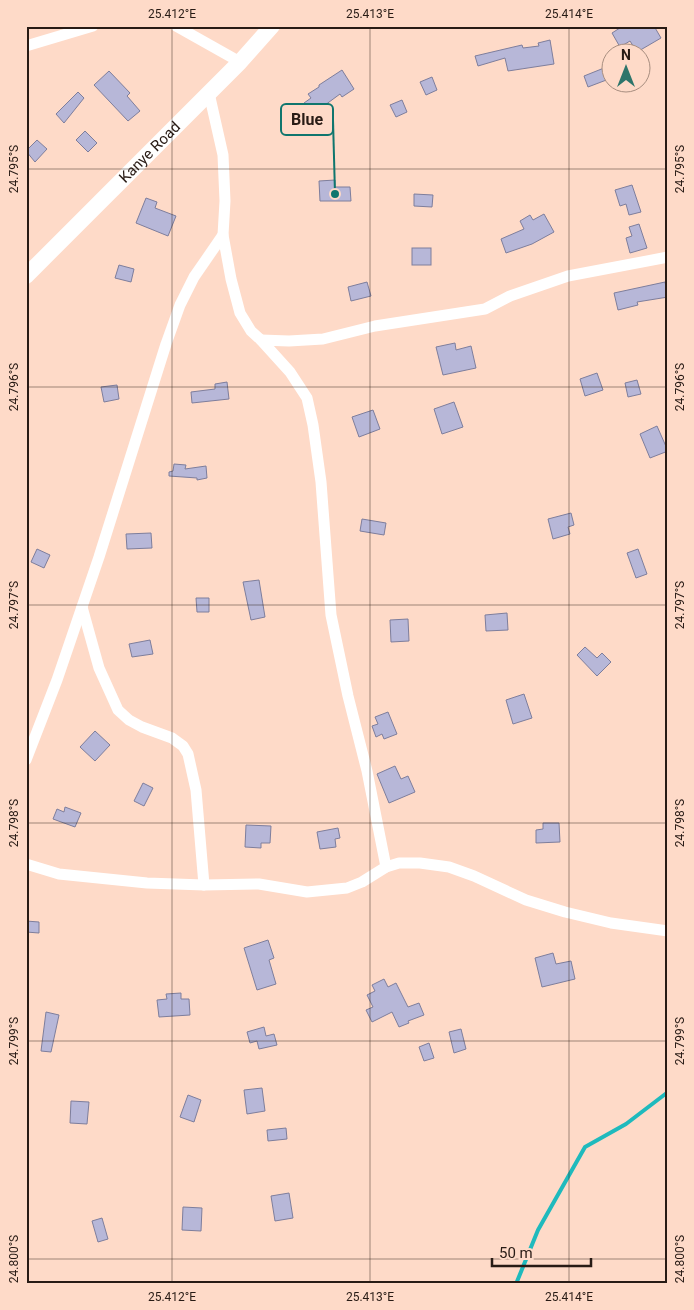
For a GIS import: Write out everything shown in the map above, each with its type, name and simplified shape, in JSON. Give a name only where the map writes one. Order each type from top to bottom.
[{"type":"main road","name":"Kanye Road","points":[[26,276],[240,62],[272,26]]},
{"type":"street","points":[[26,46],[93,26]]},
{"type":"street","points":[[176,26],[240,62]]},
{"type":"street","points":[[208,93],[223,154],[224,235],[231,278],[240,313],[251,331],[262,340],[290,372],[307,398],[321,482],[332,615],[386,867]]},
{"type":"street","points":[[26,760],[57,680],[82,607],[180,305],[194,277],[224,235]]},
{"type":"street","points":[[262,340],[323,339],[375,326],[485,309],[510,296],[568,276],[668,257]]},
{"type":"street","points":[[82,607],[99,668],[118,710],[129,720],[142,727],[172,738],[183,746],[188,754],[196,790],[204,885]]},
{"type":"street","points":[[26,864],[59,874],[147,883],[259,884],[307,892],[347,888],[362,882],[386,867],[400,863],[420,862],[449,867],[474,876],[526,900],[565,912],[611,923],[668,931]]},
{"type":"building","points":[[623,26],[654,26],[661,38],[652,43],[617,42],[612,33]]},
{"type":"building","points":[[550,40],[554,64],[508,71],[505,58],[478,66],[475,56],[522,45],[523,48],[539,46],[538,43]]},
{"type":"building","points":[[602,69],[602,82],[588,87],[584,76]]},
{"type":"building","points":[[342,70],[354,89],[342,97],[340,94],[321,108],[323,112],[315,117],[304,103],[311,98],[308,94]]},
{"type":"building","points":[[109,71],[130,93],[127,96],[140,111],[128,121],[94,85]]},
{"type":"building","points":[[432,77],[437,90],[426,95],[420,82]]},
{"type":"building","points":[[78,92],[84,98],[64,123],[56,114]]},
{"type":"building","points":[[402,100],[407,112],[396,117],[390,105]]},
{"type":"building","points":[[85,131],[97,143],[88,152],[76,140]]},
{"type":"building","points":[[37,140],[47,149],[35,162],[26,151]]},
{"type":"building","points":[[335,180],[335,187],[350,187],[351,201],[320,201],[319,181]]},
{"type":"building","points":[[632,185],[641,212],[629,215],[626,204],[620,206],[615,190]]},
{"type":"building","points":[[414,194],[433,195],[432,207],[414,206]]},
{"type":"building","points":[[146,198],[157,202],[155,208],[176,216],[168,236],[136,223]]},
{"type":"building","points":[[544,214],[554,232],[532,244],[506,253],[501,239],[524,229],[520,221],[530,215],[533,220]]},
{"type":"building","points":[[639,224],[647,248],[630,253],[626,238],[632,236],[629,227]]},
{"type":"building","points":[[412,248],[431,248],[431,265],[412,265]]},
{"type":"building","points":[[119,265],[134,269],[131,282],[115,278]]},
{"type":"building","points":[[367,282],[371,296],[351,301],[348,287]]},
{"type":"building","points":[[665,282],[668,297],[637,302],[638,305],[618,310],[614,293]]},
{"type":"building","points":[[455,343],[456,350],[471,346],[476,368],[443,375],[436,347]]},
{"type":"building","points":[[597,373],[603,390],[585,396],[580,379]]},
{"type":"building","points":[[637,380],[641,394],[628,397],[625,383]]},
{"type":"building","points":[[227,382],[229,399],[192,403],[191,392],[215,389],[215,384]]},
{"type":"building","points":[[117,385],[119,399],[104,402],[101,387]]},
{"type":"building","points":[[454,402],[463,427],[442,434],[434,409]]},
{"type":"building","points":[[373,410],[380,429],[359,437],[352,417]]},
{"type":"building","points":[[657,426],[668,451],[650,458],[640,434]]},
{"type":"building","points":[[174,464],[186,465],[185,469],[206,466],[207,478],[197,480],[197,478],[169,476],[169,472],[173,471]]},
{"type":"building","points":[[571,513],[574,525],[568,527],[570,534],[553,539],[548,519]]},
{"type":"building","points":[[362,519],[386,523],[384,535],[360,531]]},
{"type":"building","points":[[151,533],[152,548],[127,549],[126,534]]},
{"type":"building","points":[[37,549],[50,555],[44,568],[31,562]]},
{"type":"building","points":[[638,549],[647,574],[636,578],[627,553]]},
{"type":"building","points":[[259,580],[265,617],[251,620],[243,582]]},
{"type":"building","points":[[196,598],[209,598],[209,612],[197,612]]},
{"type":"building","points":[[507,613],[508,630],[486,631],[485,615]]},
{"type":"building","points":[[408,619],[409,641],[391,642],[390,620]]},
{"type":"building","points":[[150,640],[153,654],[132,657],[129,644]]},
{"type":"building","points":[[585,647],[597,658],[602,653],[611,662],[597,676],[577,655]]},
{"type":"building","points":[[524,694],[532,718],[513,724],[506,700]]},
{"type":"building","points":[[388,712],[397,734],[384,739],[382,734],[376,737],[372,726],[378,724],[375,717]]},
{"type":"building","points":[[95,731],[110,745],[95,761],[80,747]]},
{"type":"building","points":[[395,766],[401,779],[408,776],[415,792],[389,803],[377,774]]},
{"type":"building","points":[[143,783],[153,788],[144,806],[134,801]]},
{"type":"building","points":[[65,807],[81,813],[75,827],[53,819],[57,809],[64,812]]},
{"type":"building","points":[[543,823],[559,823],[560,842],[536,843],[536,830],[543,829]]},
{"type":"building","points":[[246,825],[271,826],[270,843],[261,843],[261,848],[245,847]]},
{"type":"building","points":[[338,828],[340,838],[335,839],[336,847],[320,849],[317,832]]},
{"type":"building","points":[[26,921],[39,922],[39,933],[26,932]]},
{"type":"building","points":[[268,940],[274,958],[269,960],[276,984],[257,990],[244,948]]},
{"type":"building","points":[[553,953],[556,964],[571,961],[575,979],[542,987],[535,958]]},
{"type":"building","points":[[384,979],[388,987],[396,983],[408,1007],[419,1003],[424,1015],[408,1021],[409,1023],[399,1027],[392,1012],[372,1022],[366,1010],[373,1007],[367,995],[375,991],[372,985]]},
{"type":"building","points":[[181,993],[181,999],[189,999],[190,1015],[159,1017],[157,1000],[167,999],[166,994]]},
{"type":"building","points":[[46,1012],[59,1015],[51,1052],[41,1051]]},
{"type":"building","points":[[264,1027],[266,1036],[274,1034],[277,1045],[259,1049],[257,1041],[250,1043],[247,1032]]},
{"type":"building","points":[[461,1029],[466,1049],[454,1053],[449,1032]]},
{"type":"building","points":[[429,1043],[434,1058],[424,1061],[419,1047]]},
{"type":"building","points":[[262,1088],[265,1111],[247,1114],[244,1090]]},
{"type":"building","points":[[188,1095],[201,1100],[194,1122],[180,1117]]},
{"type":"building","points":[[71,1101],[89,1102],[87,1124],[70,1123]]},
{"type":"building","points":[[286,1128],[287,1139],[268,1141],[267,1130]]},
{"type":"building","points":[[289,1193],[293,1218],[275,1221],[271,1196]]},
{"type":"building","points":[[183,1207],[202,1208],[201,1231],[182,1230]]},
{"type":"building","points":[[102,1218],[108,1239],[98,1242],[92,1221]]},
{"type":"waterway","points":[[516,1284],[538,1230],[585,1147],[626,1124],[668,1092]]},
{"type":"place","name":"Blue","points":[[335,194]]}]
